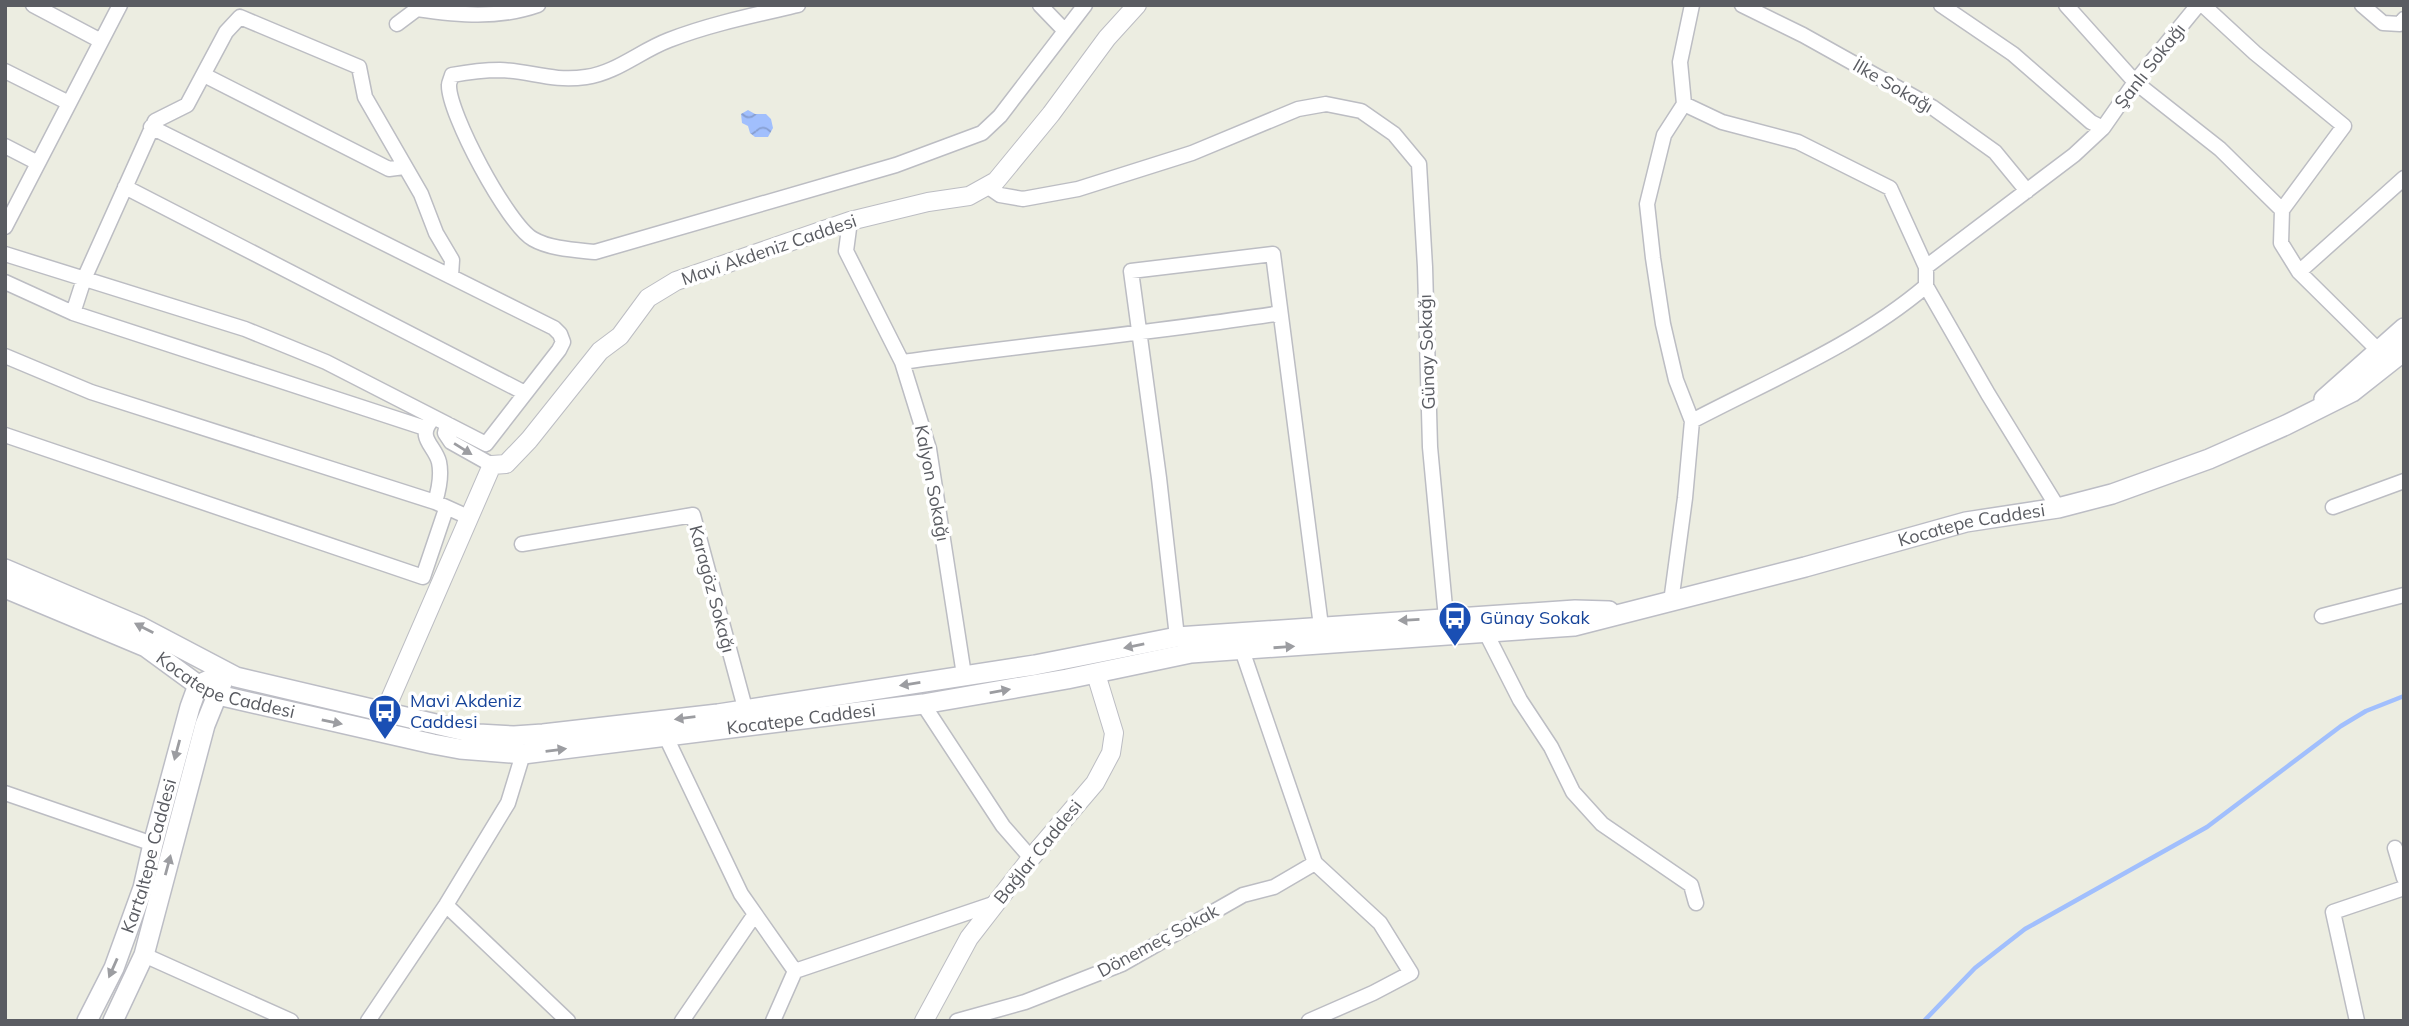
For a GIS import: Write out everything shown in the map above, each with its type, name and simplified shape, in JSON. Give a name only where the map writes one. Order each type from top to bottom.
[{"type":"main road","name":"Kocatepe Caddesi","points":[[5,588],[146,647],[198,685],[218,695],[460,749],[523,754],[923,704],[1096,674],[1171,656],[1574,626],[1966,522],[2057,508],[2112,494],[2244,445],[2352,392],[2390,355],[2404,328]]},
{"type":"main road","name":"Kocatepe Caddesi","points":[[5,569],[139,625],[226,672],[256,683],[478,734],[514,736],[644,723],[837,696],[1089,655],[1177,637],[1575,610],[1624,612]]},
{"type":"main road","points":[[1089,655],[1096,674]]},
{"type":"main road","points":[[198,685],[226,672]]},
{"type":"main road","name":"Kartaltepe Caddesi","points":[[113,1021],[144,956],[205,725],[226,672]]},
{"type":"main road","name":"Kartaltepe Caddesi","points":[[87,1021],[114,968],[143,888],[183,731],[198,685]]},
{"type":"main road","points":[[384,733],[387,712]]},
{"type":"street","points":[[33,5],[101,41]]},
{"type":"street","points":[[5,227],[120,5]]},
{"type":"street","points":[[397,24],[417,9],[475,16],[512,12],[538,5]]},
{"type":"street","points":[[799,5],[706,27],[636,55],[611,71],[586,77],[553,79],[502,70],[467,72],[452,75],[449,86],[462,128],[511,219],[533,239],[569,250],[596,252],[896,164],[982,133],[1000,116],[1085,5]]},
{"type":"street","points":[[1040,5],[1065,31]]},
{"type":"street","name":"Mavi Akdeniz Caddesi","points":[[492,465],[506,464],[529,440],[600,351],[620,336],[648,298],[676,281],[850,221],[928,202],[969,196],[996,181],[1051,114],[1107,38],[1137,5]]},
{"type":"street","points":[[1671,602],[1692,421],[1676,380],[1663,324],[1647,204],[1664,135],[1684,104],[1680,62],[1692,5]]},
{"type":"street","name":"İlke Sokağı","points":[[1742,5],[1932,107],[1994,152],[2027,191]]},
{"type":"street","points":[[1941,5],[2013,54],[2091,121],[2103,128]]},
{"type":"street","points":[[2066,5],[2136,82],[2220,149],[2282,210]]},
{"type":"street","name":"Şanlı Sokağı","points":[[1926,267],[2074,155],[2103,128],[2198,5]]},
{"type":"street","points":[[2203,5],[2255,53],[2344,126],[2282,210],[2281,243],[2299,272],[2390,355]]},
{"type":"street","points":[[2362,5],[2383,23],[2400,24],[2404,19]]},
{"type":"street","points":[[73,313],[85,279],[152,127],[162,116],[187,105],[226,32],[240,17],[359,67],[365,97],[421,194],[436,233],[452,260],[451,276]]},
{"type":"street","points":[[5,71],[69,103]]},
{"type":"street","points":[[204,75],[389,169],[404,167]]},
{"type":"street","name":"Günay Sokağı","points":[[987,186],[1000,195],[1023,198],[1078,189],[1192,153],[1298,109],[1326,104],[1362,111],[1394,134],[1419,164],[1430,447],[1446,618]]},
{"type":"street","points":[[1684,104],[1722,122],[1798,142],[1890,188],[1926,267],[1926,286],[2057,508]]},
{"type":"street","points":[[5,282],[73,313],[435,423],[485,444],[559,350],[563,342],[554,328],[152,127]]},
{"type":"street","points":[[5,146],[38,163]]},
{"type":"street","points":[[2299,272],[2404,178]]},
{"type":"street","points":[[125,187],[525,393]]},
{"type":"street","name":"Kalyon Sokağı","points":[[850,221],[846,251],[901,362],[929,449],[964,675]]},
{"type":"street","points":[[5,254],[245,329],[326,362],[435,423],[451,442],[492,465],[390,697],[387,712]]},
{"type":"street","points":[[1177,637],[1131,271],[1273,254],[1321,626]]},
{"type":"street","points":[[1692,421],[1797,369],[1905,305],[1926,286]]},
{"type":"street","points":[[901,362],[1275,314],[1281,318]]},
{"type":"street","points":[[5,356],[92,392],[468,517]]},
{"type":"street","points":[[5,435],[424,577],[441,506],[438,458],[425,436],[435,423]]},
{"type":"street","points":[[2333,507],[2404,481]]},
{"type":"street","name":"Karagöz Sokağı","points":[[522,544],[693,515],[745,708]]},
{"type":"street","points":[[2322,616],[2404,595]]},
{"type":"street","points":[[1485,631],[1520,700],[1550,747],[1573,792],[1602,824],[1691,885],[1696,903]]},
{"type":"street","points":[[1242,650],[1315,863],[1380,923],[1411,973],[1309,1021]]},
{"type":"street","name":"Bağlar Caddesi","points":[[924,1021],[969,938],[1031,858],[1095,783],[1111,753],[1114,733],[1096,674]]},
{"type":"street","points":[[923,704],[1003,826],[1031,858]]},
{"type":"street","points":[[666,737],[741,894],[795,971]]},
{"type":"street","points":[[368,1021],[446,905],[508,803],[523,754]]},
{"type":"street","points":[[5,793],[153,844]]},
{"type":"street","points":[[2396,848],[2404,878]]},
{"type":"street","name":"Dönemeç Sokak","points":[[957,1021],[984,1017],[1122,964],[1243,895],[1274,887],[1315,863]]},
{"type":"street","points":[[2357,1021],[2333,912],[2404,888]]},
{"type":"street","points":[[773,1021],[795,971],[996,903]]},
{"type":"street","points":[[446,905],[568,1021]]},
{"type":"street","points":[[682,1021],[755,914]]},
{"type":"street","points":[[144,956],[291,1021]]},
{"type":"water","points":[[748,110],[755,114],[766,114],[771,119],[773,128],[768,137],[755,137],[748,126],[742,123],[741,114]]},
{"type":"waterway","points":[[1924,1021],[1975,968],[2025,929],[2207,827],[2341,726],[2366,711],[2404,696]]},
{"type":"place","name":"Günay Sokak","points":[[1455,648]]},
{"type":"place","name":"Mavi Akdeniz Caddesi","points":[[385,741]]}]
